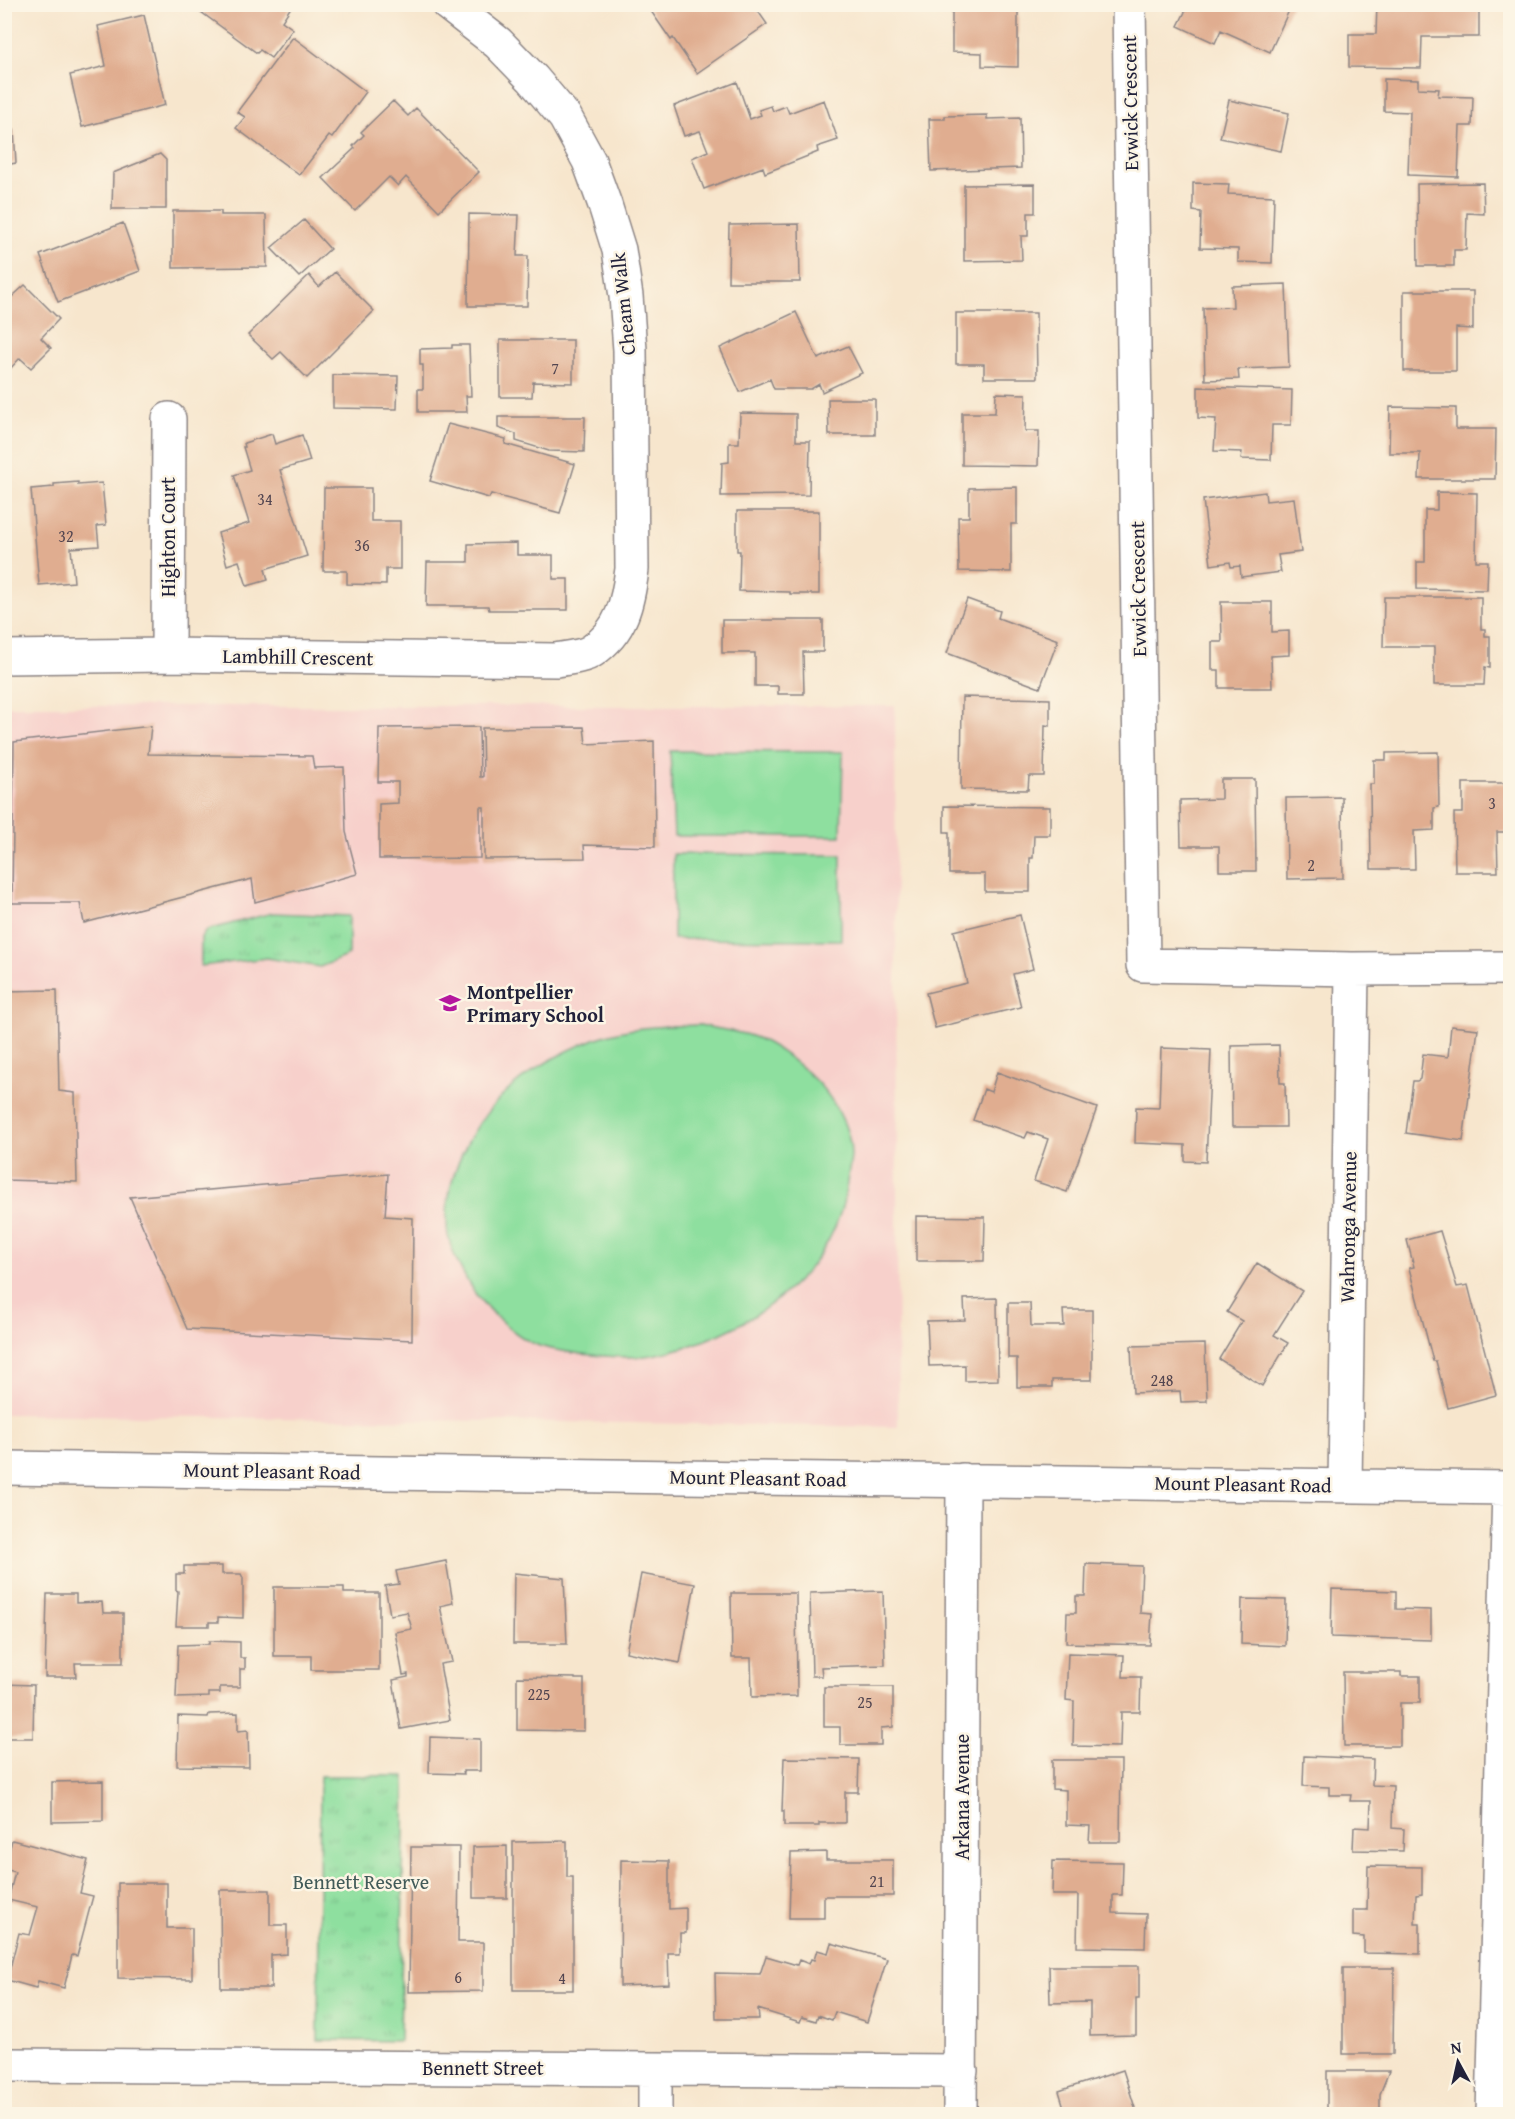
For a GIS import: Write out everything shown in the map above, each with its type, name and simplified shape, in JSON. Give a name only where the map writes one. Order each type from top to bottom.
[{"type":"street","name":"Cheam Walk","points":[[448,4],[498,43],[534,79],[565,117],[589,161],[619,250],[626,296],[630,350],[632,569],[628,601],[615,629],[591,652]]},
{"type":"street","name":"Evwick Crescent","points":[[1129,4],[1143,965],[1352,969]]},
{"type":"street","name":"Highton Court","points":[[168,655],[170,419]]},
{"type":"street","name":"Lambhill Crescent","points":[[4,657],[168,655],[556,660],[591,652]]},
{"type":"street","points":[[1352,969],[1510,968]]},
{"type":"street","name":"Wahronga Avenue","points":[[1345,1486],[1352,969]]},
{"type":"street","name":"Mount Pleasant Road","points":[[4,1468],[1510,1488]]},
{"type":"street","name":"Arkana Avenue","points":[[960,2115],[963,1480]]},
{"type":"street","points":[[1493,2115],[1510,1488]]},
{"type":"street","name":"Bennett Street","points":[[4,2065],[961,2071]]},
{"type":"street","points":[[655,2069],[655,2115]]},
{"type":"shaded area","name":"Montpellier Primary School","points":[[5,706],[895,706],[898,1427],[5,1414]]},
{"type":"green space","points":[[670,751],[843,752],[841,836],[674,836]]},
{"type":"green space","points":[[673,854],[841,855],[841,940],[673,939]]},
{"type":"green space","points":[[272,913],[349,916],[349,955],[320,967],[267,958],[201,966],[201,937],[207,930]]},
{"type":"green space","points":[[700,1025],[751,1036],[775,1048],[813,1078],[839,1113],[848,1133],[851,1161],[839,1217],[824,1248],[803,1275],[778,1299],[750,1319],[718,1335],[685,1347],[652,1355],[613,1357],[543,1347],[522,1337],[501,1321],[475,1293],[449,1240],[447,1207],[450,1189],[470,1138],[491,1108],[513,1086],[535,1069],[572,1049],[597,1038],[623,1031],[648,1027]]},
{"type":"green space","name":"Bennett Reserve","points":[[320,1776],[405,1776],[400,2041],[318,2040]]},
{"type":"building","points":[[190,4],[293,4],[282,21],[293,29],[271,58],[260,50],[257,53]]},
{"type":"building","points":[[646,4],[753,4],[767,24],[697,73]]},
{"type":"building","points":[[952,4],[1018,4],[1018,67],[982,66],[982,53],[952,52]]},
{"type":"building","points":[[1189,4],[1288,4],[1291,6],[1270,52],[1221,30],[1215,43],[1178,26]]},
{"type":"building","points":[[1377,4],[1479,4],[1479,37],[1422,37],[1421,68],[1349,67],[1349,34],[1376,34]]},
{"type":"building","points":[[144,15],[165,105],[82,127],[70,75],[106,66],[98,26]]},
{"type":"building","points":[[293,37],[366,92],[332,138],[329,136],[299,175],[236,128],[245,117],[237,112]]},
{"type":"building","points":[[1384,79],[1418,80],[1418,88],[1439,89],[1438,96],[1473,97],[1472,126],[1460,126],[1458,177],[1408,175],[1410,112],[1384,111]]},
{"type":"building","points":[[737,82],[750,119],[761,115],[759,110],[771,106],[773,111],[786,106],[789,113],[824,100],[838,140],[817,147],[818,152],[765,173],[763,167],[704,189],[692,158],[708,151],[700,131],[684,136],[674,106]]},
{"type":"building","points":[[1229,100],[1289,113],[1281,151],[1220,138]]},
{"type":"building","points":[[393,101],[408,116],[416,108],[479,172],[439,211],[406,177],[398,186],[389,177],[355,211],[323,178],[355,148],[353,146],[364,135],[361,132]]},
{"type":"building","points":[[987,115],[987,119],[1020,118],[1021,168],[931,171],[929,119],[945,119],[945,116]]},
{"type":"building","points":[[14,130],[16,163],[4,165],[4,131]]},
{"type":"building","points":[[160,154],[166,160],[166,209],[112,209],[113,173]]},
{"type":"building","points":[[1193,183],[1229,184],[1228,194],[1274,196],[1272,263],[1238,262],[1238,249],[1200,248],[1201,212],[1193,211]]},
{"type":"building","points":[[1483,183],[1484,214],[1467,213],[1466,250],[1454,250],[1454,266],[1418,266],[1417,184]]},
{"type":"building","points":[[1035,184],[1035,213],[1028,213],[1028,236],[1021,236],[1022,260],[964,261],[964,185]]},
{"type":"building","points":[[173,211],[221,211],[221,215],[266,215],[267,267],[173,268]]},
{"type":"building","points":[[469,214],[519,215],[517,256],[528,256],[527,306],[468,306]]},
{"type":"building","points":[[304,220],[330,249],[299,277],[271,248]]},
{"type":"building","points":[[123,223],[140,271],[58,302],[40,255]]},
{"type":"building","points":[[799,224],[800,282],[728,282],[729,225]]},
{"type":"building","points":[[335,272],[374,311],[307,378],[281,352],[273,359],[248,335],[309,275],[319,287]]},
{"type":"building","points":[[1286,284],[1289,367],[1238,369],[1239,379],[1205,380],[1203,308],[1233,307],[1232,286]]},
{"type":"building","points":[[25,285],[59,319],[41,338],[51,348],[31,368],[20,358],[9,370],[4,365],[4,304]]},
{"type":"building","points":[[1404,291],[1473,291],[1473,329],[1456,328],[1456,371],[1404,371]]},
{"type":"building","points":[[796,312],[818,359],[848,346],[862,373],[822,392],[819,384],[811,389],[774,389],[770,379],[740,392],[720,348]]},
{"type":"building","points":[[956,313],[1036,313],[1037,378],[984,378],[984,364],[956,364]]},
{"type":"building","points":[[500,340],[573,340],[573,383],[533,382],[532,397],[500,397]]},
{"type":"building","points":[[452,345],[469,345],[471,396],[466,396],[467,412],[418,412],[418,389],[423,389],[420,349],[452,348]]},
{"type":"building","points":[[333,375],[398,376],[397,409],[333,408]]},
{"type":"building","points":[[1198,387],[1292,390],[1291,425],[1272,425],[1271,460],[1241,459],[1242,452],[1214,451],[1216,419],[1198,418]]},
{"type":"building","points":[[996,393],[1026,394],[1025,431],[1039,431],[1038,466],[962,465],[962,413],[995,413]]},
{"type":"building","points":[[828,399],[875,399],[875,435],[829,435]]},
{"type":"building","points":[[1390,407],[1456,408],[1456,429],[1496,429],[1495,479],[1419,479],[1420,453],[1389,453]]},
{"type":"building","points":[[740,413],[796,414],[796,441],[810,441],[809,495],[721,496],[722,463],[729,462],[729,443],[739,443]]},
{"type":"building","points":[[498,417],[585,417],[584,452],[549,451],[516,441],[516,434],[498,428]]},
{"type":"building","points":[[448,424],[506,439],[505,444],[575,464],[560,513],[491,494],[489,498],[430,481]]},
{"type":"building","points":[[272,434],[275,444],[302,435],[310,461],[280,470],[307,556],[265,569],[268,580],[247,586],[239,561],[227,565],[218,533],[249,523],[234,475],[250,470],[243,447],[245,447],[244,443]]},
{"type":"building","points":[[78,482],[78,485],[102,483],[106,525],[97,526],[99,546],[71,548],[74,582],[39,585],[31,489]]},
{"type":"building","points":[[1017,487],[1017,524],[1011,524],[1011,572],[959,571],[958,517],[969,517],[969,488]]},
{"type":"building","points":[[324,488],[371,488],[371,521],[400,521],[400,569],[386,569],[386,585],[347,584],[347,571],[323,571]]},
{"type":"building","points":[[1265,492],[1266,501],[1294,498],[1301,552],[1278,555],[1281,572],[1241,577],[1240,566],[1231,567],[1230,562],[1211,565],[1203,500]]},
{"type":"building","points":[[1437,492],[1477,493],[1476,561],[1488,561],[1487,590],[1417,589],[1417,562],[1425,562],[1425,510],[1437,510]]},
{"type":"building","points":[[4,510],[7,510],[7,548],[4,548]]},
{"type":"building","points":[[737,511],[819,511],[819,594],[739,591],[740,551],[737,551]]},
{"type":"building","points":[[517,543],[517,555],[553,555],[553,579],[568,579],[568,610],[489,610],[488,606],[426,606],[427,562],[468,562],[468,544]]},
{"type":"building","points":[[1384,597],[1481,597],[1481,629],[1485,629],[1485,636],[1490,636],[1490,668],[1485,667],[1484,685],[1434,685],[1434,647],[1383,647]]},
{"type":"building","points":[[967,599],[1000,611],[998,618],[1058,640],[1040,688],[947,653]]},
{"type":"building","points":[[1221,602],[1272,602],[1272,632],[1289,631],[1289,655],[1271,656],[1272,688],[1219,688],[1219,670],[1212,670],[1212,642],[1222,642]]},
{"type":"building","points":[[722,620],[823,620],[823,652],[803,652],[804,694],[778,694],[778,686],[755,686],[755,653],[722,653]]},
{"type":"building","points":[[962,697],[1050,699],[1050,726],[1045,725],[1044,776],[1029,776],[1028,790],[961,789]]},
{"type":"building","points":[[151,726],[148,754],[312,756],[314,768],[344,767],[346,832],[357,874],[255,902],[252,879],[84,923],[80,903],[12,903],[14,742]]},
{"type":"building","points":[[479,727],[480,777],[483,777],[482,728],[584,727],[586,744],[654,741],[655,847],[584,845],[585,858],[484,859],[484,807],[480,807],[480,858],[379,859],[379,804],[398,803],[398,782],[378,782],[379,728]]},
{"type":"building","points":[[1438,752],[1439,807],[1434,808],[1434,830],[1414,831],[1415,869],[1371,869],[1370,784],[1374,784],[1374,760],[1386,760],[1386,753]]},
{"type":"building","points":[[1221,779],[1255,779],[1256,871],[1219,871],[1219,846],[1181,846],[1180,800],[1221,799]]},
{"type":"building","points":[[1463,783],[1506,783],[1507,832],[1497,832],[1498,872],[1455,872],[1454,813],[1463,813]]},
{"type":"building","points":[[1342,797],[1343,878],[1287,879],[1286,798]]},
{"type":"building","points":[[944,806],[1050,807],[1050,835],[1034,835],[1033,858],[1030,858],[1030,892],[985,892],[985,874],[949,874],[949,832],[944,832]]},
{"type":"building","points":[[1020,915],[1033,969],[1013,974],[1021,1007],[935,1028],[926,993],[967,983],[954,931]]},
{"type":"building","points":[[57,990],[59,1091],[75,1093],[77,1182],[4,1180],[4,991]]},
{"type":"building","points":[[1451,1026],[1478,1029],[1463,1141],[1406,1133],[1413,1081],[1420,1079],[1423,1054],[1448,1057]]},
{"type":"building","points":[[1279,1045],[1280,1083],[1285,1083],[1286,1127],[1232,1127],[1231,1046]]},
{"type":"building","points":[[1161,1048],[1211,1050],[1206,1162],[1185,1161],[1185,1145],[1135,1143],[1136,1107],[1159,1108]]},
{"type":"building","points":[[997,1072],[1097,1108],[1067,1192],[1034,1181],[1048,1139],[1028,1132],[1025,1138],[973,1120],[984,1089],[991,1092]]},
{"type":"building","points":[[388,1174],[385,1216],[413,1218],[412,1340],[187,1329],[130,1197]]},
{"type":"building","points":[[916,1216],[985,1217],[984,1261],[916,1261]]},
{"type":"building","points":[[1440,1231],[1457,1287],[1468,1285],[1496,1395],[1448,1408],[1436,1361],[1433,1361],[1409,1268],[1414,1267],[1407,1240]]},
{"type":"building","points":[[1257,1263],[1302,1291],[1274,1335],[1288,1343],[1262,1386],[1219,1359],[1242,1321],[1227,1312]]},
{"type":"building","points":[[997,1298],[998,1380],[965,1381],[965,1365],[929,1366],[927,1321],[965,1320],[964,1299]]},
{"type":"building","points":[[1008,1303],[1030,1303],[1031,1326],[1064,1326],[1063,1310],[1092,1310],[1092,1380],[1052,1380],[1052,1387],[1017,1387],[1017,1358],[1008,1358]]},
{"type":"building","points":[[1205,1344],[1207,1401],[1181,1402],[1180,1391],[1133,1393],[1131,1346]]},
{"type":"building","points":[[446,1561],[453,1603],[440,1606],[452,1662],[440,1664],[450,1720],[401,1729],[393,1680],[408,1677],[408,1674],[403,1675],[395,1632],[412,1629],[407,1612],[390,1615],[385,1586],[399,1584],[396,1571]]},
{"type":"building","points":[[1086,1564],[1142,1566],[1140,1613],[1152,1614],[1150,1645],[1066,1643],[1067,1613],[1076,1613],[1076,1596],[1085,1596]]},
{"type":"building","points":[[184,1566],[222,1566],[222,1574],[241,1574],[243,1578],[243,1618],[218,1617],[218,1622],[209,1622],[209,1626],[176,1626],[178,1591],[176,1590],[176,1574],[184,1574]]},
{"type":"building","points":[[514,1573],[564,1578],[567,1644],[513,1644]]},
{"type":"building","points":[[641,1574],[695,1584],[680,1663],[626,1652]]},
{"type":"building","points":[[274,1587],[344,1587],[344,1593],[379,1593],[379,1670],[311,1670],[311,1656],[274,1656]]},
{"type":"building","points":[[1332,1589],[1396,1591],[1396,1609],[1431,1610],[1431,1640],[1331,1637]]},
{"type":"building","points":[[883,1591],[885,1665],[821,1667],[822,1676],[812,1676],[810,1593]]},
{"type":"building","points":[[731,1593],[796,1593],[797,1696],[752,1697],[751,1658],[732,1658]]},
{"type":"building","points":[[47,1594],[76,1594],[76,1603],[102,1602],[103,1613],[123,1613],[123,1663],[75,1663],[76,1677],[45,1677]]},
{"type":"building","points":[[1242,1599],[1286,1600],[1285,1646],[1241,1644]]},
{"type":"building","points":[[209,1641],[240,1642],[240,1658],[245,1658],[245,1669],[240,1669],[240,1687],[220,1687],[220,1693],[209,1693],[209,1697],[176,1698],[178,1645],[209,1644]]},
{"type":"building","points":[[1068,1653],[1124,1655],[1123,1677],[1141,1677],[1140,1712],[1121,1712],[1120,1747],[1073,1746],[1074,1701],[1066,1700]]},
{"type":"building","points":[[1343,1672],[1401,1672],[1401,1676],[1420,1676],[1420,1703],[1400,1703],[1400,1746],[1344,1746]]},
{"type":"building","points":[[517,1677],[584,1679],[584,1731],[517,1730]]},
{"type":"building","points":[[4,1684],[34,1685],[33,1738],[4,1738]]},
{"type":"building","points":[[824,1687],[893,1687],[893,1727],[881,1728],[881,1745],[840,1745],[840,1727],[824,1727]]},
{"type":"building","points":[[238,1713],[238,1731],[248,1730],[249,1767],[177,1766],[178,1716],[208,1717],[209,1714]]},
{"type":"building","points":[[430,1737],[480,1739],[480,1771],[463,1771],[464,1774],[429,1773]]},
{"type":"building","points":[[1304,1756],[1373,1759],[1372,1785],[1393,1786],[1392,1828],[1404,1829],[1403,1851],[1353,1850],[1354,1827],[1370,1828],[1371,1801],[1350,1801],[1351,1795],[1329,1795],[1329,1787],[1303,1786]]},
{"type":"building","points":[[784,1758],[859,1759],[858,1792],[845,1792],[845,1823],[784,1826],[784,1811],[782,1811]]},
{"type":"building","points":[[1052,1760],[1121,1760],[1120,1842],[1089,1842],[1090,1826],[1066,1825],[1066,1790],[1052,1789]]},
{"type":"building","points":[[103,1781],[103,1821],[52,1822],[52,1782]]},
{"type":"building","points":[[12,1840],[88,1860],[80,1893],[93,1896],[77,1956],[72,1955],[64,1988],[38,1981],[36,1988],[7,1980],[19,1933],[30,1935],[38,1907],[8,1900],[15,1872],[5,1867]]},
{"type":"building","points":[[567,1841],[567,1877],[573,1877],[573,1990],[513,1990],[513,1842]]},
{"type":"building","points":[[507,1846],[507,1898],[473,1898],[473,1847]]},
{"type":"building","points":[[411,1847],[459,1847],[458,1942],[483,1942],[483,1991],[409,1992]]},
{"type":"building","points":[[826,1852],[826,1860],[893,1860],[893,1896],[824,1896],[824,1918],[789,1918],[791,1853]]},
{"type":"building","points":[[621,1860],[669,1861],[669,1909],[686,1908],[686,1933],[680,1933],[680,1953],[668,1953],[669,1984],[620,1986]]},
{"type":"building","points":[[1053,1861],[1123,1862],[1122,1895],[1113,1895],[1113,1913],[1146,1914],[1145,1948],[1077,1947],[1078,1895],[1052,1895]]},
{"type":"building","points":[[1368,1866],[1422,1867],[1422,1894],[1416,1895],[1415,1924],[1420,1924],[1420,1954],[1364,1953],[1364,1937],[1353,1936],[1353,1910],[1367,1910]]},
{"type":"building","points":[[118,1883],[167,1883],[167,1928],[192,1928],[192,1979],[118,1978]]},
{"type":"building","points":[[220,1890],[270,1890],[270,1925],[287,1925],[287,1954],[271,1955],[271,1988],[221,1988]]},
{"type":"building","points":[[831,1943],[887,1959],[867,2022],[835,2012],[832,2020],[818,2015],[816,2021],[802,2017],[800,2022],[758,2009],[759,2019],[716,2019],[715,1973],[760,1974],[766,1956],[797,1965],[799,1960],[809,1964],[811,1959],[814,1960],[817,1950],[828,1953]]},
{"type":"building","points":[[1049,1966],[1139,1966],[1136,2035],[1090,2036],[1090,2002],[1050,2003]]},
{"type":"building","points":[[1343,1968],[1394,1968],[1393,2054],[1343,2054]]},
{"type":"building","points":[[1123,2070],[1136,2111],[1124,2114],[1066,2114],[1059,2091]]},
{"type":"building","points":[[1327,2071],[1389,2071],[1380,2094],[1380,2114],[1327,2114]]},
{"type":"place","name":"Montpellier Primary School","points":[[450,1003]]}]
